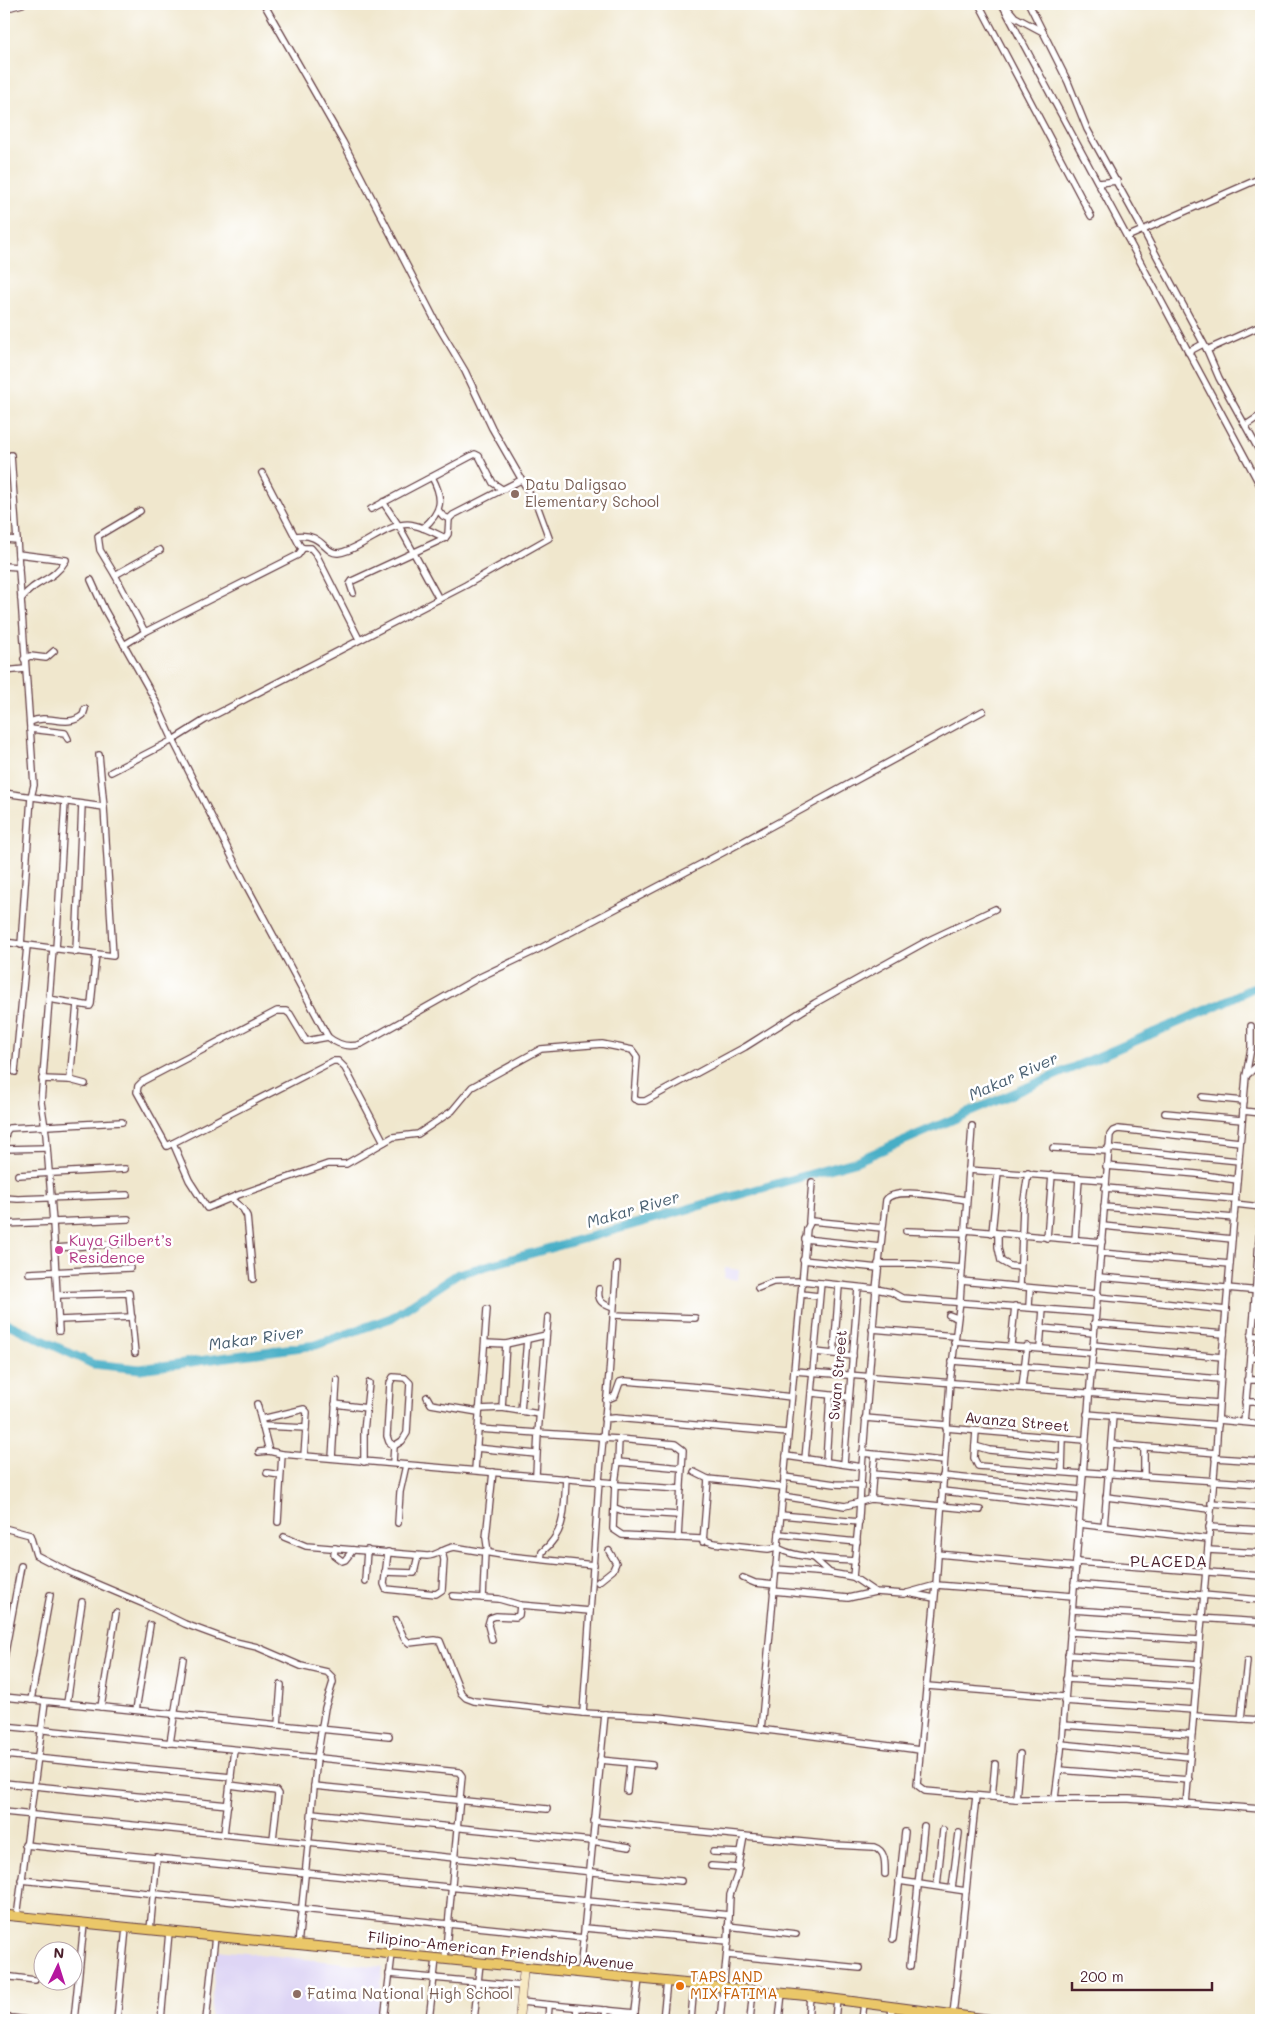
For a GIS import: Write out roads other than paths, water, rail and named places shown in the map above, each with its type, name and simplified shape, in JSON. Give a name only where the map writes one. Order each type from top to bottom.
[{"type":"main road","name":"Filipino-American Friendship Avenue","points":[[4,1916],[782,1993],[919,2010],[949,2016],[994,2020]]},
{"type":"street","points":[[4,9],[22,4]]},
{"type":"street","points":[[111,772],[174,740],[205,720],[439,599],[549,538],[538,508],[473,391],[465,371],[437,324],[343,142],[264,4]]},
{"type":"street","points":[[979,4],[1091,216]]},
{"type":"street","points":[[1003,4],[1015,17],[1043,32]]},
{"type":"street","points":[[1003,4],[1261,487]]},
{"type":"street","points":[[1029,4],[1068,82],[1088,129],[1261,454]]},
{"type":"street","points":[[1127,237],[1261,178]]},
{"type":"street","points":[[1098,183],[1117,181]]},
{"type":"street","points":[[1188,352],[1256,328]]},
{"type":"street","points":[[1246,424],[1261,415]]},
{"type":"street","points":[[371,509],[476,454],[494,483],[502,489]]},
{"type":"street","points":[[12,455],[24,659],[34,785],[31,797],[24,945],[15,1072]]},
{"type":"street","points":[[262,473],[303,548]]},
{"type":"street","points":[[423,528],[430,522],[438,510],[440,496],[432,477]]},
{"type":"street","points":[[353,593],[350,584],[352,581],[445,538],[448,534],[449,519],[460,510],[521,480]]},
{"type":"street","points":[[383,502],[400,526],[439,599]]},
{"type":"street","points":[[438,510],[449,519]]},
{"type":"street","points":[[140,511],[98,536],[100,550],[145,632]]},
{"type":"street","points":[[295,536],[306,534],[318,539],[332,553],[351,549],[400,526],[413,524],[445,538]]},
{"type":"street","points":[[4,539],[17,540]]},
{"type":"street","points":[[124,645],[145,632],[298,554],[303,548]]},
{"type":"street","points":[[303,548],[311,548],[316,554],[359,639]]},
{"type":"street","points":[[115,575],[160,550]]},
{"type":"street","points":[[18,554],[66,560],[54,576],[30,588],[21,599]]},
{"type":"street","points":[[4,566],[19,566]]},
{"type":"street","points":[[91,580],[245,883],[328,1037],[334,1042],[348,1046],[362,1044],[478,978],[535,951],[722,853],[983,711]]},
{"type":"street","points":[[24,659],[30,656],[46,658],[54,652]]},
{"type":"street","points":[[4,671],[25,669]]},
{"type":"street","points":[[30,722],[40,718],[62,722],[74,720],[83,715],[85,709]]},
{"type":"street","points":[[30,729],[66,733],[68,739]]},
{"type":"street","points":[[4,942],[113,956],[99,755]]},
{"type":"street","points":[[4,794],[104,807]]},
{"type":"street","points":[[59,1331],[52,1198],[41,1107],[65,802]]},
{"type":"street","points":[[76,952],[82,804]]},
{"type":"street","points":[[172,1144],[189,1180],[207,1208],[238,1195],[328,1164],[346,1164],[398,1136],[418,1134],[452,1111],[472,1087],[541,1049],[602,1044],[632,1050],[636,1057],[634,1099],[645,1101],[745,1048],[815,1004],[927,941],[995,909]]},
{"type":"street","points":[[49,1000],[90,1006],[96,954]]},
{"type":"street","points":[[70,1080],[77,1004]]},
{"type":"street","points":[[328,1037],[311,1042],[306,1041],[290,1014],[286,1011],[277,1011],[140,1084],[138,1092],[167,1146],[335,1061],[340,1062],[384,1142]]},
{"type":"street","points":[[1186,1804],[1199,1664],[1240,1142],[1246,1076],[1252,1048],[1251,1026]]},
{"type":"street","points":[[1246,1076],[1261,1062]]},
{"type":"street","points":[[42,1079],[70,1080],[86,1084]]},
{"type":"street","points":[[1202,1097],[1244,1101]]},
{"type":"street","points":[[1243,1111],[1261,1112]]},
{"type":"street","points":[[1165,1113],[1242,1120]]},
{"type":"street","points":[[4,1144],[8,1129],[122,1122]]},
{"type":"street","points":[[972,1126],[960,1301],[954,1339],[946,1426],[936,1585],[917,1781],[919,1788],[930,1792],[1016,1799],[1119,1799],[1261,1809]]},
{"type":"street","points":[[1055,1798],[1063,1725],[1092,1370],[1093,1332],[1102,1242],[1106,1166],[1111,1133],[1118,1129],[1240,1142]]},
{"type":"street","points":[[4,1150],[46,1148]]},
{"type":"street","points":[[1053,1148],[1108,1150],[1239,1161]]},
{"type":"street","points":[[1106,1166],[1197,1174],[1237,1180]]},
{"type":"street","points":[[18,1175],[125,1169]]},
{"type":"street","points":[[968,1170],[1106,1180]]},
{"type":"street","points":[[998,1172],[995,1234],[1001,1261],[1010,1266],[1020,1267]]},
{"type":"street","points":[[1020,1287],[1022,1236],[1028,1173]]},
{"type":"street","points":[[1047,1238],[1052,1176]]},
{"type":"street","points":[[1075,1240],[1079,1178]]},
{"type":"street","points":[[761,1730],[803,1260],[809,1222],[812,1182]]},
{"type":"street","points":[[1105,1188],[1235,1201],[1261,1208],[1258,1291],[1251,1336],[1244,1422]]},
{"type":"street","points":[[853,1577],[859,1522],[862,1453],[872,1329],[886,1200],[889,1195],[909,1193],[966,1200]]},
{"type":"street","points":[[4,1198],[127,1195]]},
{"type":"street","points":[[230,1199],[243,1209],[247,1216],[253,1279]]},
{"type":"street","points":[[1104,1207],[1234,1218]]},
{"type":"street","points":[[4,1224],[128,1219]]},
{"type":"street","points":[[809,1222],[882,1228]]},
{"type":"street","points":[[1103,1226],[1232,1239]]},
{"type":"street","points":[[906,1231],[965,1232],[1102,1242]]},
{"type":"street","points":[[805,1239],[880,1247]]},
{"type":"street","points":[[55,1248],[129,1243]]},
{"type":"street","points":[[1101,1253],[1230,1264]]},
{"type":"street","points":[[803,1260],[878,1266],[914,1264],[962,1268]]},
{"type":"street","points":[[582,1713],[617,1264]]},
{"type":"street","points":[[29,1274],[130,1268]]},
{"type":"street","points":[[1099,1277],[1258,1291]]},
{"type":"street","points":[[758,1288],[773,1282],[802,1281],[876,1289],[891,1292],[902,1298],[944,1302],[960,1301],[1095,1313]]},
{"type":"street","points":[[961,1281],[1226,1310]]},
{"type":"street","points":[[806,1459],[821,1283]]},
{"type":"street","points":[[834,1353],[839,1286]]},
{"type":"street","name":"Swan Street","points":[[844,1464],[858,1288]]},
{"type":"street","points":[[1029,1307],[1030,1288]]},
{"type":"street","points":[[599,1289],[598,1297],[600,1302],[613,1312],[695,1318]]},
{"type":"street","points":[[58,1296],[128,1292],[131,1299],[134,1353]]},
{"type":"street","points":[[801,1294],[820,1296]]},
{"type":"street","points":[[1011,1346],[1015,1306]]},
{"type":"street","points":[[474,1470],[487,1308]]},
{"type":"street","points":[[1040,1348],[1043,1309]]},
{"type":"street","points":[[1254,1314],[1261,1314]]},
{"type":"street","points":[[949,1315],[957,1318]]},
{"type":"street","points":[[59,1320],[132,1316]]},
{"type":"street","points":[[536,1475],[539,1414],[548,1317]]},
{"type":"street","points":[[1094,1323],[1224,1334]]},
{"type":"street","points":[[1042,1328],[1093,1332]]},
{"type":"street","points":[[872,1329],[1011,1346],[1093,1353]]},
{"type":"street","points":[[485,1343],[506,1344],[546,1335]]},
{"type":"street","points":[[1251,1336],[1261,1336]]},
{"type":"street","points":[[522,1411],[527,1339]]},
{"type":"street","points":[[502,1408],[506,1344]]},
{"type":"street","points":[[1093,1345],[1222,1357]]},
{"type":"street","points":[[1022,1387],[1027,1346]]},
{"type":"street","points":[[816,1352],[853,1356]]},
{"type":"street","points":[[1250,1358],[1261,1358]]},
{"type":"street","points":[[952,1361],[1220,1379]]},
{"type":"street","points":[[794,1371],[1219,1402]]},
{"type":"street","points":[[609,1375],[620,1382],[703,1387],[791,1397]]},
{"type":"street","points":[[396,1377],[408,1379],[410,1383],[406,1435],[402,1442],[394,1446],[389,1442],[387,1436],[390,1380],[396,1377]]},
{"type":"street","points":[[332,1458],[337,1380]]},
{"type":"street","points":[[1247,1380],[1261,1380]]},
{"type":"street","points":[[606,1400],[616,1394],[620,1382]]},
{"type":"street","points":[[364,1462],[364,1431],[370,1384]]},
{"type":"street","points":[[812,1393],[849,1397]]},
{"type":"street","points":[[826,1462],[830,1396]]},
{"type":"street","points":[[427,1397],[431,1404],[478,1411],[502,1408],[539,1414]]},
{"type":"street","points":[[1246,1402],[1261,1402]]},
{"type":"street","points":[[257,1404],[269,1451]]},
{"type":"street","points":[[336,1404],[367,1408]]},
{"type":"street","points":[[262,1419],[304,1409],[307,1412],[304,1456]]},
{"type":"street","points":[[1087,1414],[1261,1424]]},
{"type":"street","points":[[1104,1527],[1113,1416]]},
{"type":"street","points":[[604,1419],[615,1418],[788,1432]]},
{"type":"street","name":"Avanza Street","points":[[865,1418],[976,1431],[1085,1440]]},
{"type":"street","points":[[264,1426],[306,1428]]},
{"type":"street","points":[[478,1429],[678,1445],[683,1450],[678,1538]]},
{"type":"street","points":[[976,1431],[975,1462],[978,1466],[1144,1475],[1261,1484]]},
{"type":"street","points":[[1062,1472],[1063,1438]]},
{"type":"street","points":[[618,1439],[613,1523],[613,1529],[616,1532],[622,1535],[701,1540],[703,1542],[768,1549],[777,1547],[786,1553],[855,1561]]},
{"type":"street","points":[[1112,1444],[1261,1461]]},
{"type":"street","points":[[393,1463],[394,1446]]},
{"type":"street","points":[[975,1446],[989,1450],[1062,1457]]},
{"type":"street","points":[[1144,1447],[1144,1475]]},
{"type":"street","points":[[476,1448],[536,1454]]},
{"type":"street","points":[[259,1452],[269,1451],[364,1462],[536,1475],[681,1489]]},
{"type":"street","points":[[862,1453],[944,1460]]},
{"type":"street","points":[[278,1522],[282,1454]]},
{"type":"street","points":[[872,1499],[875,1455]]},
{"type":"street","points":[[786,1456],[862,1466]]},
{"type":"street","points":[[618,1462],[682,1468]]},
{"type":"street","points":[[398,1523],[400,1492],[406,1464]]},
{"type":"street","points":[[484,1598],[486,1538],[494,1472]]},
{"type":"street","points":[[694,1472],[708,1479],[783,1487]]},
{"type":"street","points":[[268,1474],[280,1475]]},
{"type":"street","points":[[873,1474],[1081,1490]]},
{"type":"street","points":[[784,1477],[861,1486]]},
{"type":"street","points":[[541,1559],[542,1552],[554,1542],[562,1521],[566,1478]]},
{"type":"street","points":[[703,1542],[708,1479]]},
{"type":"street","points":[[942,1492],[1080,1506]]},
{"type":"street","points":[[782,1496],[845,1506],[872,1499],[980,1510]]},
{"type":"street","points":[[1106,1496],[1210,1506],[1261,1507]]},
{"type":"street","points":[[615,1508],[626,1512],[679,1515]]},
{"type":"street","points":[[781,1515],[859,1522]]},
{"type":"street","points":[[1079,1524],[1208,1539]]},
{"type":"street","points":[[1209,1527],[1261,1530]]},
{"type":"street","points":[[4,1528],[30,1535],[36,1555],[71,1573],[144,1604],[185,1624],[231,1641],[257,1647],[304,1668],[330,1674],[333,1682],[324,1708],[298,1945]]},
{"type":"street","points":[[779,1534],[857,1542]]},
{"type":"street","points":[[284,1537],[302,1545],[418,1556],[431,1556],[454,1547],[594,1565]]},
{"type":"street","points":[[335,1548],[334,1556],[342,1561],[353,1550]]},
{"type":"street","points":[[365,1581],[367,1550]]},
{"type":"street","points":[[1208,1550],[1261,1553]]},
{"type":"street","points":[[388,1552],[384,1584],[386,1589],[439,1593],[442,1587],[444,1560],[442,1551]]},
{"type":"street","points":[[598,1582],[612,1570],[616,1563],[609,1551]]},
{"type":"street","points":[[938,1554],[1261,1576]]},
{"type":"street","points":[[385,1572],[414,1573],[418,1556]]},
{"type":"street","points":[[810,1556],[830,1573]]},
{"type":"street","points":[[4,1658],[21,1566]]},
{"type":"street","points":[[775,1569],[830,1573],[853,1577],[875,1592]]},
{"type":"street","points":[[742,1578],[774,1588],[848,1598],[875,1592],[908,1593],[934,1598]]},
{"type":"street","points":[[1074,1584],[1261,1600]]},
{"type":"street","points":[[908,1593],[936,1585],[1073,1596]]},
{"type":"street","points":[[31,1700],[50,1595]]},
{"type":"street","points":[[453,1596],[499,1599],[520,1605],[590,1611]]},
{"type":"street","points":[[67,1704],[82,1602]]},
{"type":"street","points":[[492,1640],[488,1624],[490,1618],[496,1616],[516,1617],[519,1615],[520,1605]]},
{"type":"street","points":[[1072,1610],[1261,1622]]},
{"type":"street","points":[[101,1707],[116,1613]]},
{"type":"street","points":[[396,1620],[404,1638],[410,1643],[440,1641],[460,1690],[466,1698],[474,1701],[582,1713],[659,1718],[920,1750]]},
{"type":"street","points":[[136,1710],[150,1625]]},
{"type":"street","points":[[1070,1632],[1200,1640]]},
{"type":"street","points":[[1068,1655],[1199,1664]]},
{"type":"street","points":[[170,1743],[183,1659]]},
{"type":"street","points":[[1241,1719],[1247,1661]]},
{"type":"street","points":[[1066,1678],[1196,1687]]},
{"type":"street","points":[[278,1725],[281,1685]]},
{"type":"street","points":[[927,1686],[1261,1720]]},
{"type":"street","points":[[4,1697],[389,1736]]},
{"type":"street","points":[[16,1917],[45,1702]]},
{"type":"street","points":[[580,1973],[606,1714]]},
{"type":"street","points":[[1063,1725],[1192,1734]]},
{"type":"street","points":[[4,1726],[456,1771],[462,1776],[452,1887],[448,1923],[434,1978],[429,2020]]},
{"type":"street","points":[[1061,1744],[1190,1756]]},
{"type":"street","points":[[224,1834],[234,1750]]},
{"type":"street","points":[[1016,1799],[1020,1754]]},
{"type":"street","points":[[4,1755],[231,1777]]},
{"type":"street","points":[[600,1760],[652,1765]]},
{"type":"street","points":[[627,1790],[630,1763]]},
{"type":"street","points":[[992,1797],[995,1764]]},
{"type":"street","points":[[1059,1770],[1189,1780]]},
{"type":"street","points":[[4,1783],[228,1805]]},
{"type":"street","points":[[230,1785],[276,1791],[273,1839]]},
{"type":"street","points":[[314,1786],[547,1809]]},
{"type":"street","points":[[949,2016],[966,1891],[976,1796]]},
{"type":"street","points":[[4,1812],[681,1881]]},
{"type":"street","points":[[312,1812],[458,1829],[592,1841],[629,1847]]},
{"type":"street","points":[[594,1822],[877,1848],[885,1859],[885,1874]]},
{"type":"street","points":[[910,1966],[924,1826]]},
{"type":"street","points":[[937,1886],[943,1830]]},
{"type":"street","points":[[893,1939],[905,1832]]},
{"type":"street","points":[[952,1888],[959,1833]]},
{"type":"street","points":[[720,2020],[727,1955],[730,1895],[739,1868],[744,1836]]},
{"type":"street","points":[[25,1845],[729,1915]]},
{"type":"street","points":[[713,1852],[741,1853]]},
{"type":"street","points":[[150,1930],[157,1857]]},
{"type":"street","points":[[711,1866],[739,1868]]},
{"type":"street","points":[[21,1880],[584,1938]]},
{"type":"street","points":[[899,1881],[966,1891]]},
{"type":"street","points":[[74,2020],[84,1924]]},
{"type":"street","points":[[728,1926],[796,1934]]},
{"type":"street","points":[[117,2020],[126,1928]]},
{"type":"street","points":[[585,1928],[728,1942]]},
{"type":"street","points":[[161,2020],[169,1932]]},
{"type":"street","points":[[206,2020],[215,1936]]},
{"type":"street","points":[[384,2020],[392,1954]]},
{"type":"street","points":[[727,1955],[860,1968]]},
{"type":"street","points":[[474,2020],[480,1963]]},
{"type":"street","points":[[519,2020],[524,1967]]},
{"type":"street","points":[[390,1974],[522,1986]]},
{"type":"street","points":[[4,1976],[32,1980]]},
{"type":"street","points":[[634,2020],[639,1979]]},
{"type":"street","points":[[663,2020],[667,1981]]},
{"type":"street","points":[[691,2020],[694,1984]]},
{"type":"street","points":[[750,2020],[753,1990]]},
{"type":"street","points":[[779,2020],[782,1993]]},
{"type":"street","points":[[808,2020],[810,1996]]},
{"type":"street","points":[[835,2020],[836,1999]]},
{"type":"street","points":[[521,2002],[635,2013]]},
{"type":"street","points":[[862,2020],[864,2003]]},
{"type":"street","points":[[548,2020],[549,2005]]},
{"type":"street","points":[[891,2020],[892,2007]]},
{"type":"street","points":[[576,2020],[577,2008]]},
{"type":"street","points":[[605,2020],[606,2010]]},
{"type":"street","points":[[918,2020],[919,2010]]},
{"type":"street","points":[[4,2017],[27,2020]]},
{"type":"waterway","name":"Makar River","points":[[4,1322],[93,1364],[140,1369],[316,1345],[391,1318],[458,1274],[854,1162],[1209,1009],[1261,984]]},
{"type":"place","name":"Datu Daligsao Elementary School","points":[[515,494]]},
{"type":"place","name":"Kuya Gilbert’s Residence","points":[[59,1250]]},
{"type":"place","name":"TAPS AND MIX FATIMA","points":[[680,1986]]},
{"type":"place","name":"Fatima National High School","points":[[297,1994]]},
{"type":"district","name":"PLACEDA","points":[[1169,1561]]}]
